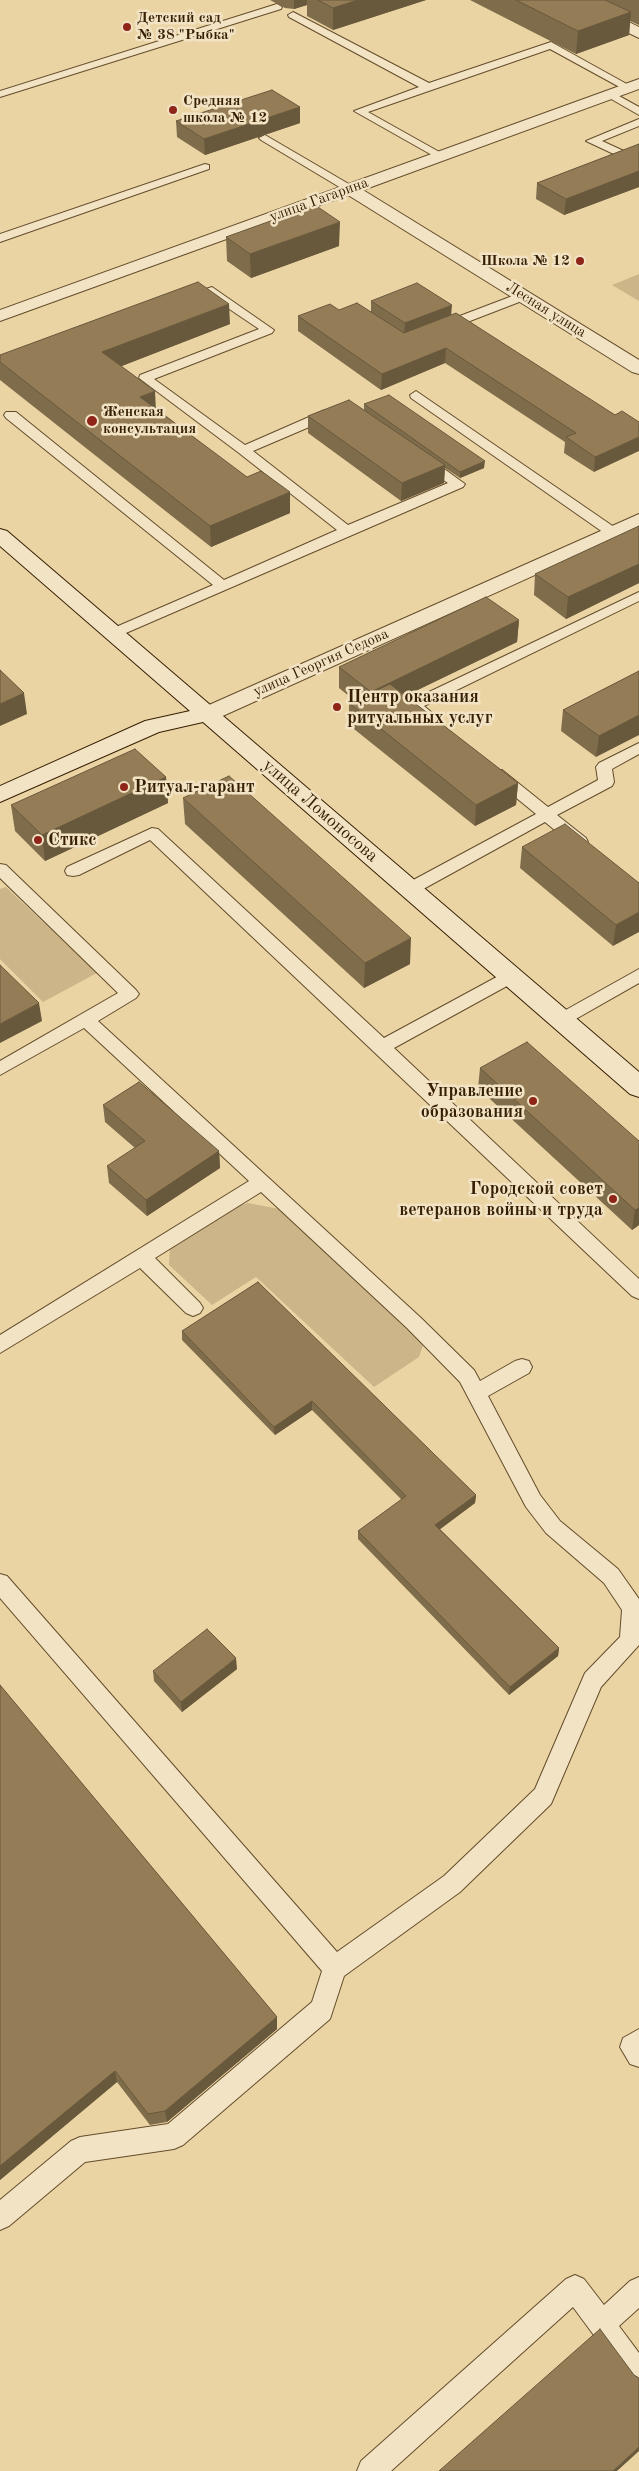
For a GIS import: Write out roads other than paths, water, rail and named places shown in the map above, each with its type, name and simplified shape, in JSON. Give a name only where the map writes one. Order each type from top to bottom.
[{"type":"street","points":[[572,0],[639,32]]},
{"type":"street","name":"улица Гагарина","points":[[0,316],[634,86]]},
{"type":"street","name":"Лесная улица","points":[[350,189],[639,368]]},
{"type":"street","name":"улица Георгия Седова","points":[[0,796],[153,726],[208,714],[639,520]]},
{"type":"street","name":"улица Ломоносова","points":[[0,535],[639,1087]]},
{"type":"lane","points":[[264,0],[428,87]]},
{"type":"lane","points":[[0,94],[277,7]]},
{"type":"lane","points":[[293,15],[310,10]]},
{"type":"lane","points":[[440,156],[359,111],[551,45],[634,86]]},
{"type":"lane","points":[[610,94],[639,112]]},
{"type":"lane","points":[[622,154],[592,141],[639,122]]},
{"type":"lane","points":[[265,138],[350,189]]},
{"type":"lane","points":[[0,238],[205,167]]},
{"type":"lane","points":[[175,304],[212,290],[268,330],[145,378],[244,450],[347,531]]},
{"type":"lane","points":[[429,332],[523,296]]},
{"type":"lane","points":[[416,395],[612,532]]},
{"type":"lane","points":[[0,406],[6,417],[223,586]]},
{"type":"lane","points":[[244,450],[345,406]]},
{"type":"lane","points":[[114,633],[458,484],[410,451]]},
{"type":"lane","points":[[443,729],[413,705],[639,596]]},
{"type":"lane","points":[[410,889],[606,782],[604,767],[639,748]]},
{"type":"lane","points":[[488,766],[593,852]]},
{"type":"lane","points":[[73,871],[152,833],[382,1047],[639,1291]]},
{"type":"lane","points":[[0,868],[130,994],[0,1068]]},
{"type":"lane","points":[[561,1020],[639,975]]},
{"type":"lane","points":[[382,1047],[510,977]]},
{"type":"lane","points":[[0,2217],[80,2150],[174,2136],[321,2010],[334,1968],[452,1884],[543,1796],[593,1680],[630,1641],[633,1608],[611,1576],[553,1527],[533,1502],[467,1376],[432,1341],[85,1019]]},
{"type":"lane","points":[[0,1345],[261,1183]]},
{"type":"lane","points":[[141,1257],[193,1308]]},
{"type":"lane","points":[[476,1392],[522,1367]]},
{"type":"lane","points":[[0,1583],[334,1968]]},
{"type":"lane","points":[[639,2041],[632,2047],[639,2055]]},
{"type":"lane","points":[[371,2471],[575,2288],[639,2375]]},
{"type":"lane","points":[[601,2325],[639,2290]]},
{"type":"place","name":"Детский сад № 38 \"Рыбка\"","points":[[127,27]]},
{"type":"place","name":"Средняя школа № 12","points":[[173,110]]},
{"type":"place","name":"Школа № 12","points":[[580,261]]},
{"type":"place","name":"Женская консультация","points":[[92,421]]},
{"type":"place","name":"Центр оказания ритуальных услуг","points":[[337,707]]},
{"type":"place","name":"Ритуал-гарант","points":[[124,787]]},
{"type":"place","name":"Стикс","points":[[38,840]]},
{"type":"place","name":"Управление образования","points":[[533,1101]]},
{"type":"place","name":"Городской совет ветеранов войны и труда","points":[[613,1199]]}]
